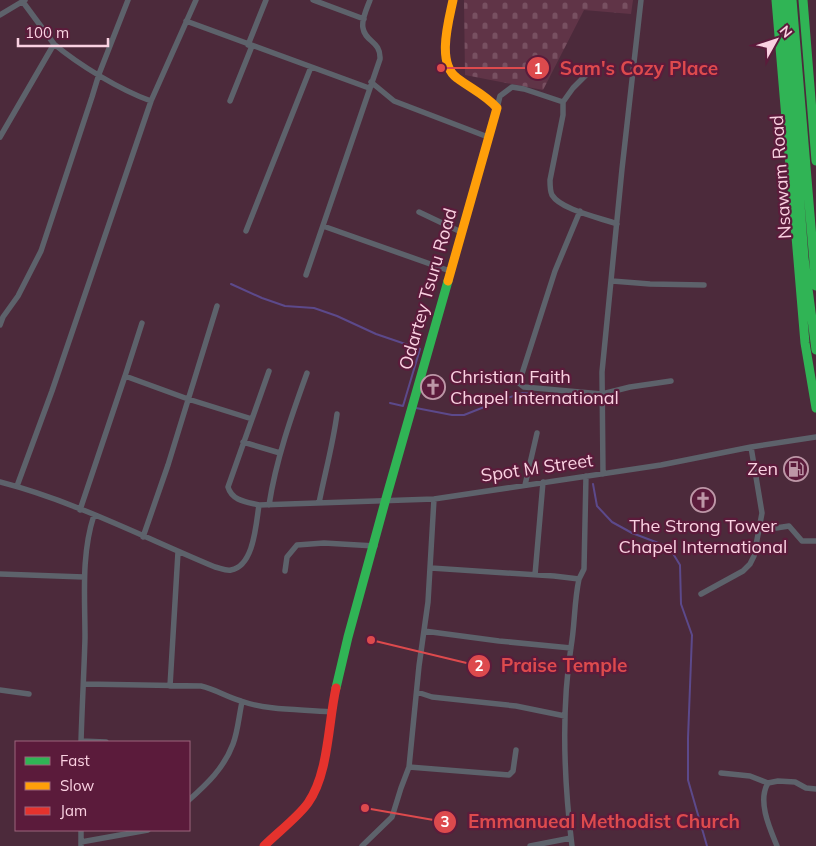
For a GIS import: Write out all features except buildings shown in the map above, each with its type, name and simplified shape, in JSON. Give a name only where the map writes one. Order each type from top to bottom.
[{"type":"main road","points":[[453,0],[447,38],[446,61],[454,76],[492,101],[496,108]]},
{"type":"main road","points":[[776,0],[805,343],[816,408]]},
{"type":"main road","name":"Nsawam Road","points":[[784,0],[804,258],[816,350]]},
{"type":"main road","name":"Nsawam Road","points":[[792,0],[816,286]]},
{"type":"main road","points":[[803,0],[816,161]]},
{"type":"main road","name":"Odartey Tsuru Road","points":[[264,846],[311,799],[321,768],[343,658],[356,607],[375,546],[385,502],[496,108]]},
{"type":"street","points":[[0,325],[3,317],[18,296],[41,251],[99,74],[128,0]]},
{"type":"street","points":[[17,486],[52,391],[151,101],[196,0]]},
{"type":"street","points":[[230,101],[266,0]]},
{"type":"street","points":[[313,0],[364,19]]},
{"type":"street","points":[[306,275],[380,59],[381,52],[377,44],[365,34],[362,27],[370,0]]},
{"type":"street","points":[[603,474],[602,372],[642,0]]},
{"type":"street","points":[[0,15],[24,1],[54,44],[67,55],[137,96],[151,101]]},
{"type":"street","points":[[186,21],[311,68],[370,85],[394,101],[488,137]]},
{"type":"street","points":[[0,137],[54,44]]},
{"type":"street","points":[[246,231],[311,68]]},
{"type":"street","points":[[590,70],[563,102],[550,180],[550,191],[554,198],[565,206],[617,224]]},
{"type":"street","points":[[496,108],[500,96],[512,87],[563,102]]},
{"type":"street","points":[[580,211],[555,271],[519,383],[524,388],[602,394],[630,387],[671,381]]},
{"type":"street","points":[[419,212],[461,232]]},
{"type":"street","points":[[324,226],[450,271]]},
{"type":"street","points":[[612,281],[704,285]]},
{"type":"street","points":[[143,537],[168,465],[217,306]]},
{"type":"street","points":[[80,510],[142,323]]},
{"type":"street","points":[[269,371],[243,442],[280,453]]},
{"type":"street","points":[[269,505],[286,429],[307,374]]},
{"type":"street","points":[[125,376],[188,399],[252,419]]},
{"type":"street","points":[[319,503],[325,470],[333,444],[337,414]]},
{"type":"street","points":[[525,485],[537,433]]},
{"type":"street","name":"Spot M Street","points":[[243,442],[228,487],[229,493],[235,498],[259,505],[269,505],[434,499],[660,465],[751,447],[816,437]]},
{"type":"street","points":[[701,594],[743,571],[750,564],[754,556],[762,518],[751,447]]},
{"type":"street","points":[[572,846],[567,787],[565,716],[568,661],[576,594],[579,579],[584,570],[586,476]]},
{"type":"street","points":[[0,482],[17,486],[94,515],[178,552],[229,570],[240,566],[247,558],[252,544],[259,505]]},
{"type":"street","points":[[534,575],[543,482]]},
{"type":"street","points":[[362,846],[392,817],[409,767],[431,568],[434,499]]},
{"type":"street","points":[[81,741],[84,684],[84,577],[87,540],[94,515]]},
{"type":"street","points":[[760,524],[771,525],[776,528],[789,526],[799,540],[805,542],[816,541]]},
{"type":"street","points":[[285,572],[287,557],[297,544],[324,543],[375,546]]},
{"type":"street","points":[[170,686],[178,552]]},
{"type":"street","points":[[431,568],[562,576],[579,579]]},
{"type":"street","points":[[0,574],[84,577]]},
{"type":"street","points":[[424,631],[571,648]]},
{"type":"street","points":[[84,684],[201,686],[242,702],[271,707],[332,712]]},
{"type":"street","points":[[0,690],[29,694]]},
{"type":"street","points":[[417,692],[432,697],[516,706],[565,716]]},
{"type":"street","points":[[190,799],[211,780],[223,764],[233,744],[242,702]]},
{"type":"street","points":[[409,767],[509,775],[513,771],[516,750]]},
{"type":"street","points":[[721,773],[750,776],[768,783],[778,781],[795,782],[806,788],[816,789]]},
{"type":"street","points":[[768,783],[765,788],[764,804],[777,846]]},
{"type":"street","points":[[81,831],[81,844],[143,831]]},
{"type":"street","points":[[530,846],[572,838]]},
{"type":"green space","points":[[464,0],[633,0],[631,14],[584,10],[543,90],[465,75]]},
{"type":"waterway","points":[[231,284],[285,306],[314,308],[337,316],[376,334],[420,349],[403,406],[390,403]]},
{"type":"waterway","points":[[416,408],[452,415],[464,415],[523,393],[593,399]]},
{"type":"waterway","points":[[593,484],[597,506],[612,522],[632,533],[669,547],[680,565],[681,604],[692,635],[688,780],[707,846]]},
{"type":"traffic: fast","points":[[776,0],[805,343],[816,408]]},
{"type":"traffic: fast","points":[[785,0],[804,258],[816,350]]},
{"type":"traffic: fast","points":[[792,0],[816,286]]},
{"type":"traffic: fast","points":[[803,0],[816,161]]},
{"type":"traffic: fast","points":[[336,688],[385,502],[448,281]]},
{"type":"traffic: slow","points":[[448,281],[497,108],[483,95],[457,78],[447,62],[445,52],[447,30],[453,0]]},
{"type":"traffic: jam","points":[[264,846],[299,814],[315,791],[324,763],[336,688]]},
{"type":"place","name":"Sam's Cozy Place","points":[[441,68]]},
{"type":"place","name":"Christian Faith Chapel International","points":[[433,387]]},
{"type":"place","name":"Zen","points":[[796,469]]},
{"type":"place","name":"The Strong Tower Chapel International","points":[[703,500]]},
{"type":"place","name":"Praise Temple","points":[[371,640]]},
{"type":"place","name":"Emmanueal Methodist Church","points":[[365,808]]}]
